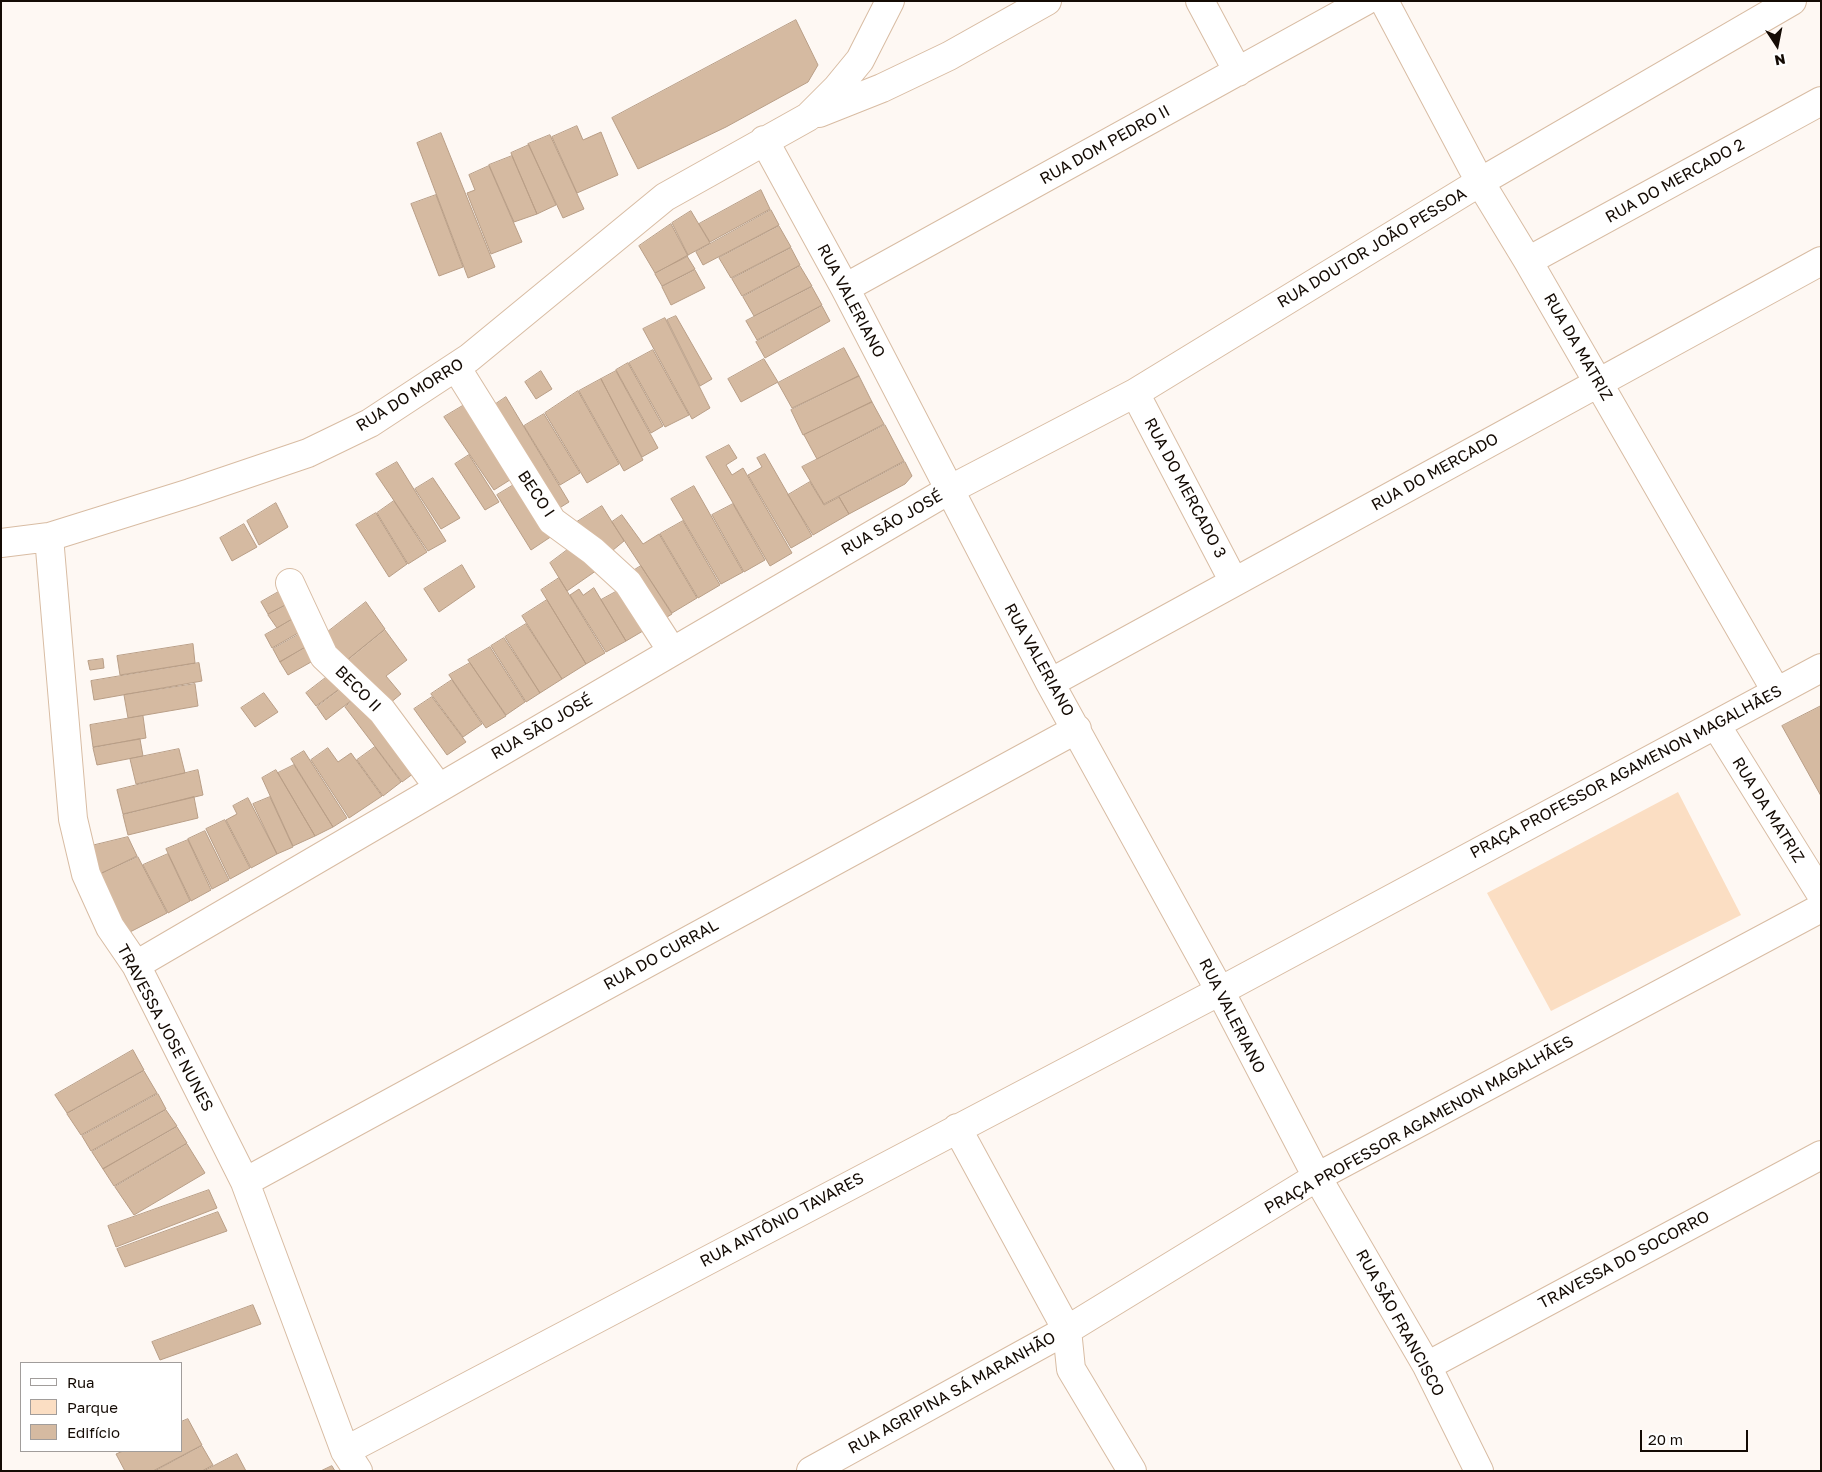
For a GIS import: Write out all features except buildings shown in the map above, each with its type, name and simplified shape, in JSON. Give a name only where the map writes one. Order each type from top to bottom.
[{"type":"street","points":[[808,117],[837,88],[860,60],[890,1]]},
{"type":"street","points":[[808,117],[882,88],[949,56],[1047,1]]},
{"type":"street","points":[[1200,1],[1238,72]]},
{"type":"street","name":"RUA DOM PEDRO II","points":[[845,288],[1364,1]]},
{"type":"street","name":"RUA DA MATRIZ","points":[[1384,1],[1480,182],[1528,261],[1776,691]]},
{"type":"street","name":"RUA DOUTOR JOÃO PESSOA","points":[[949,490],[1135,393],[1480,182],[1792,1]]},
{"type":"street","name":"RUA DO MERCADO 2","points":[[1528,261],[1821,101]]},
{"type":"street","name":"RUA DO MORRO","points":[[1,543],[49,537],[308,453],[370,423],[456,367],[666,197],[764,140],[808,117]]},
{"type":"street","name":"RUA VALERIANO","points":[[764,140],[845,288],[1050,683],[1220,990],[1317,1177]]},
{"type":"street","name":"RUA DO MERCADO","points":[[1050,683],[1821,261]]},
{"type":"street","name":"BECO I","points":[[456,367],[552,521],[593,551],[628,583],[672,651]]},
{"type":"street","name":"RUA DO MERCADO 3","points":[[1135,393],[1234,582]]},
{"type":"street","name":"RUA SÃO JOSÉ","points":[[136,965],[949,490]]},
{"type":"street","name":"TRAVESSA JOSE NUNES","points":[[49,537],[73,819],[86,874],[110,926],[136,965],[244,1182],[352,1461]]},
{"type":"street","name":"BECO II","points":[[290,583],[324,656],[382,711],[439,788]]},
{"type":"street","name":"PRAÇA PROFESSOR AGAMENON MAGALHÃES","points":[[1220,990],[1821,668]]},
{"type":"street","name":"RUA DA MATRIZ","points":[[1716,725],[1821,894]]},
{"type":"street","name":"RUA DO CURRAL","points":[[244,1182],[1077,729]]},
{"type":"street","name":"PRAÇA PROFESSOR AGAMENON MAGALHÃES","points":[[1067,1330],[1317,1177],[1821,908]]},
{"type":"street","name":"RUA ANTÔNIO TAVARES","points":[[352,1461],[957,1128],[1220,990]]},
{"type":"street","points":[[957,1128],[1067,1330],[1071,1369],[1132,1471]]},
{"type":"street","name":"TRAVESSA DO SOCORRO","points":[[1427,1366],[1821,1155]]},
{"type":"street","name":"RUA SÃO FRANCISCO","points":[[1317,1177],[1427,1366],[1479,1471]]},
{"type":"street","name":"RUA AGRIPINA SÁ MARANHÃO","points":[[810,1471],[1067,1330]]},
{"type":"green space","points":[[1678,792],[1741,915],[1551,1011],[1487,893]]}]
